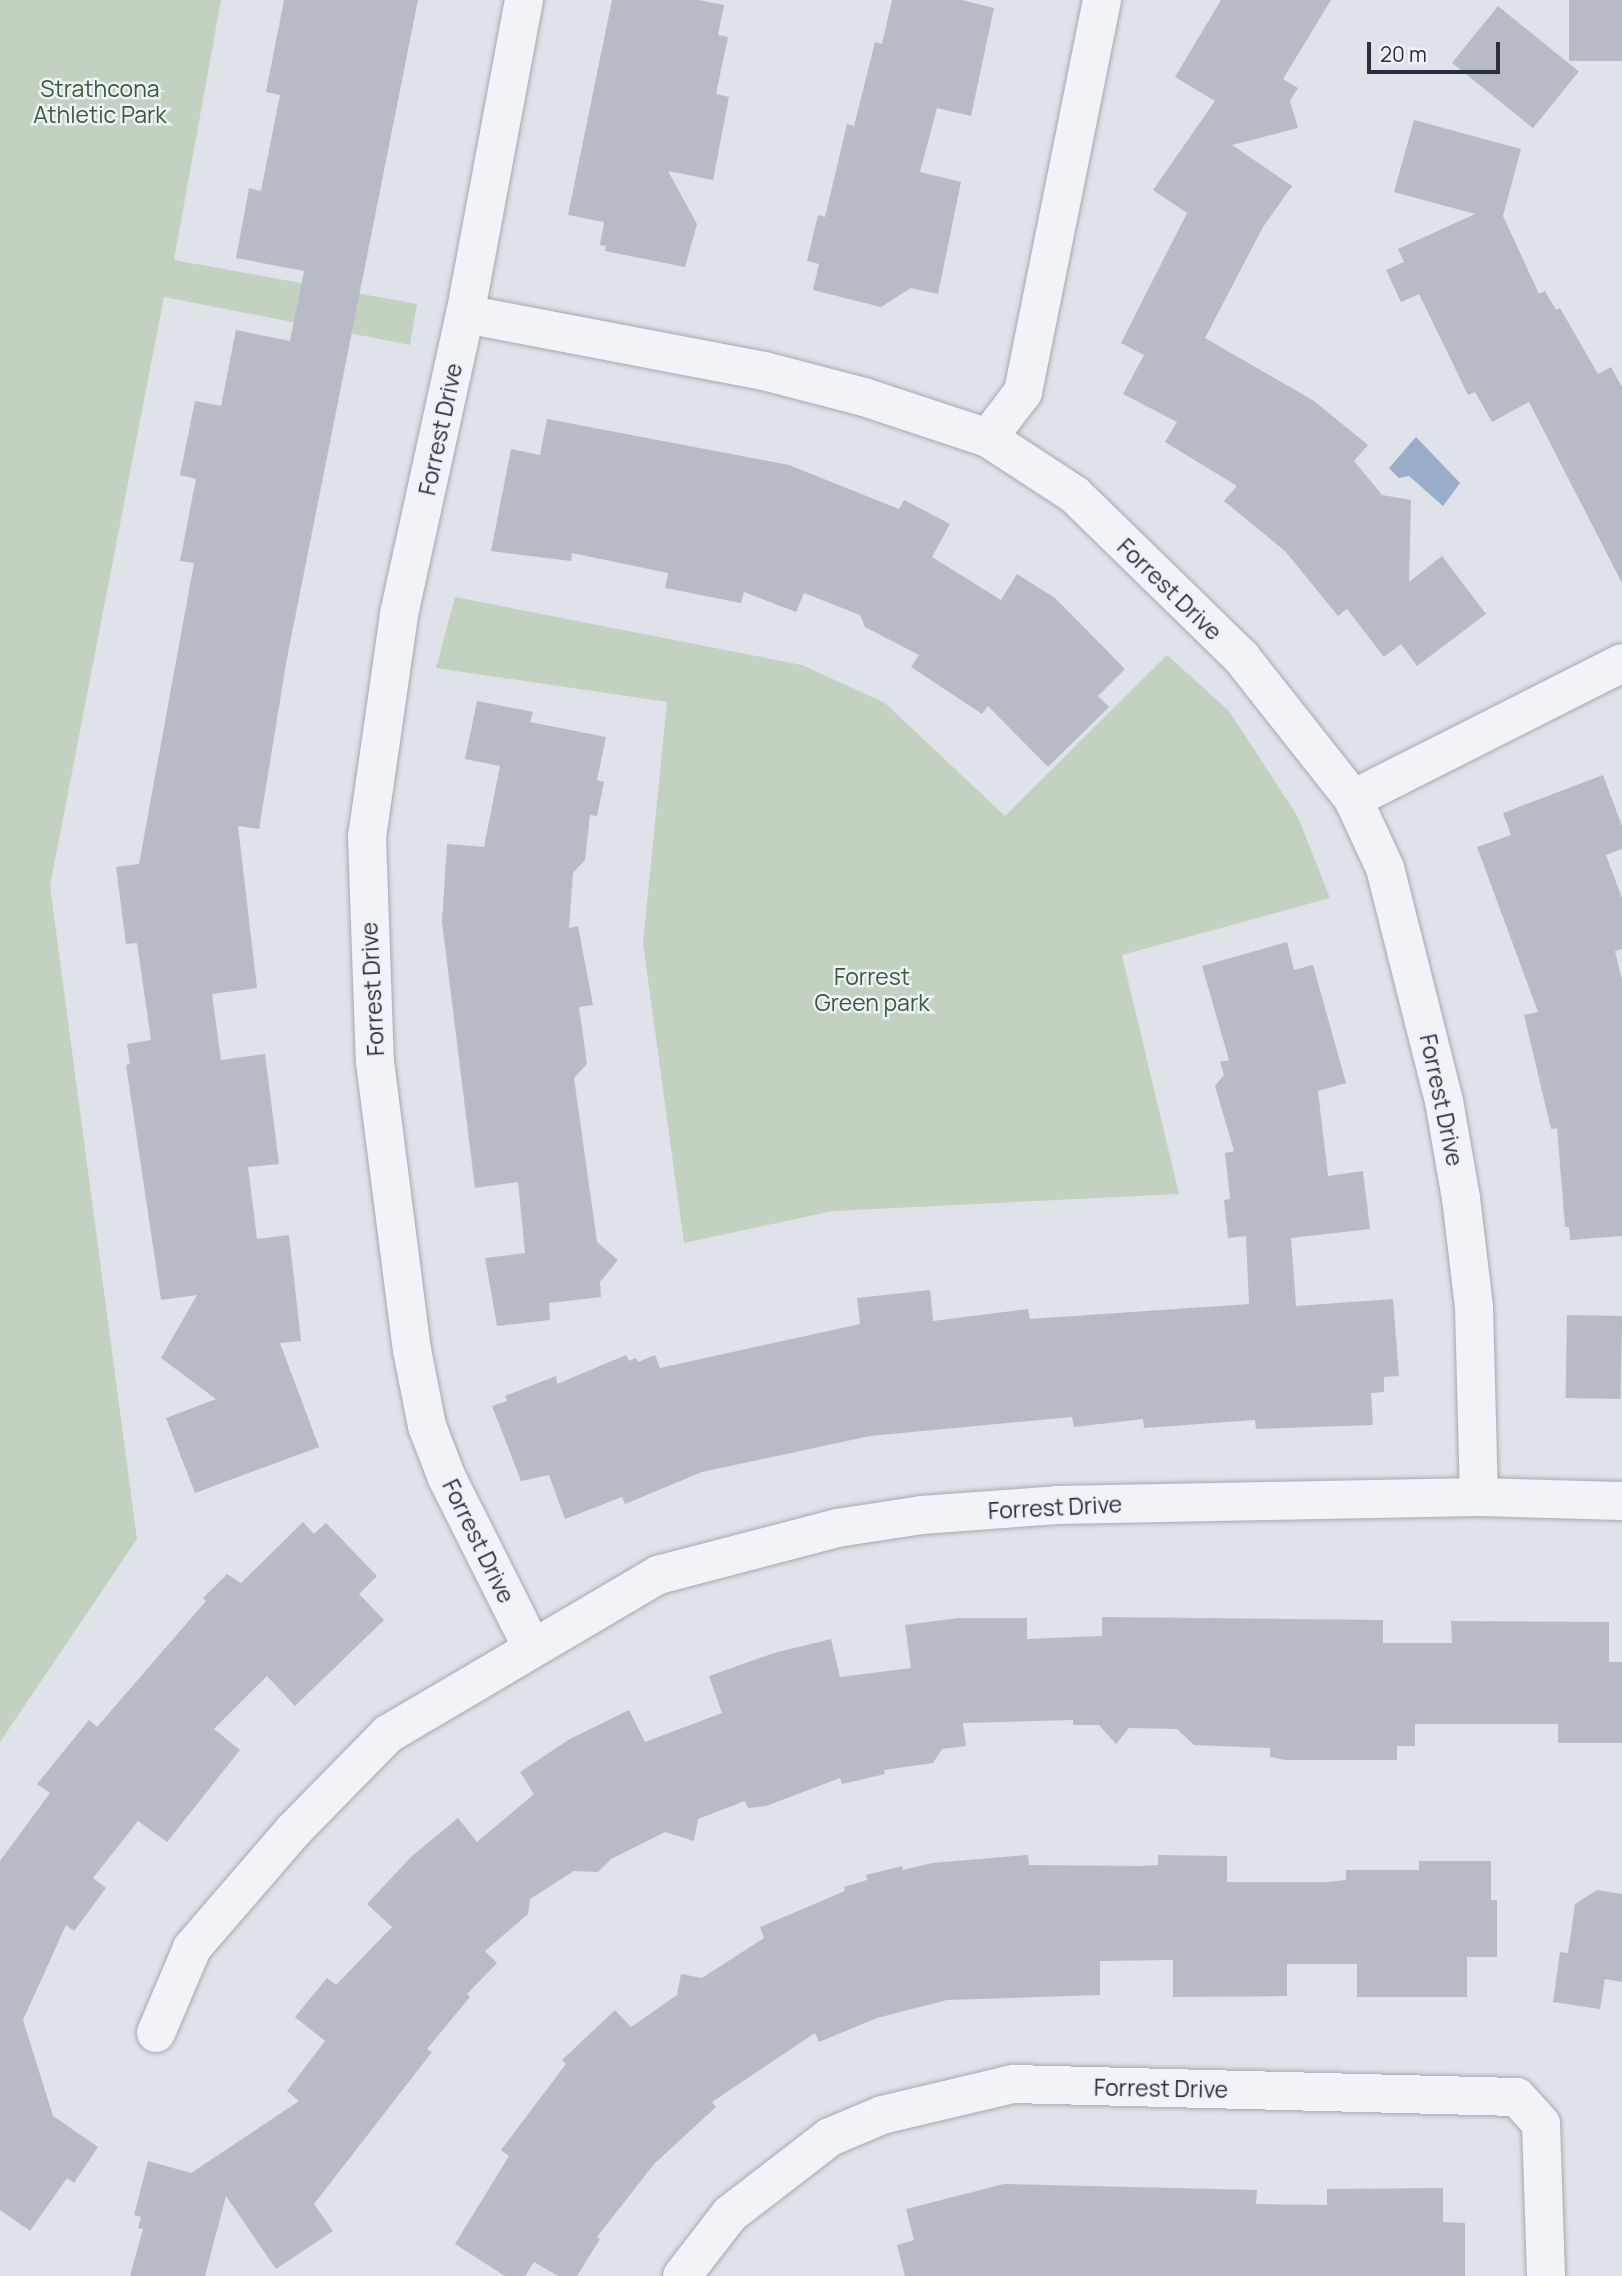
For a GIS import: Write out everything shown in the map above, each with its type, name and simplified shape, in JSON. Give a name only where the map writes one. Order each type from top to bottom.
[{"type":"street","name":"Forrest Drive","points":[[524,0],[465,314],[399,615],[367,837],[375,1062],[412,1350],[427,1426],[447,1478],[531,1646]]},
{"type":"street","points":[[988,438],[1023,392],[1102,0]]},
{"type":"street","name":"Forrest Drive","points":[[465,314],[764,371],[864,397],[988,438],[1075,495],[1241,657],[1353,799],[1385,868],[1444,1101],[1474,1307],[1479,1497]]},
{"type":"street","points":[[1353,799],[1622,663]]},
{"type":"street","name":"Forrest Drive","points":[[156,2033],[192,1948],[293,1831],[388,1734],[531,1646],[658,1575],[837,1528],[898,1518],[1057,1505],[1479,1497],[1622,1501]]},
{"type":"street","name":"Forrest Drive","points":[[682,2276],[730,2214],[830,2137],[882,2115],[1013,2084],[1517,2097],[1541,2124],[1546,2276]]},
{"type":"green space","name":"Strathcona Athletic Park","points":[[0,0],[221,0],[174,260],[417,304],[410,345],[164,297],[50,886],[137,1539],[0,1742]]},
{"type":"green space","name":"Forrest Green park","points":[[455,597],[802,665],[885,703],[1005,816],[1167,655],[1229,711],[1298,817],[1330,898],[1122,955],[1179,1194],[833,1211],[684,1243],[643,943],[667,702],[436,668]]},
{"type":"water","points":[[1416,437],[1460,483],[1443,506],[1409,476],[1399,478],[1389,468]]},
{"type":"building","points":[[284,0],[418,0],[287,658],[259,829],[238,826],[257,988],[212,994],[221,1060],[265,1054],[279,1164],[248,1167],[257,1239],[289,1235],[301,1341],[280,1343],[319,1447],[195,1493],[166,1418],[216,1399],[161,1358],[197,1295],[161,1300],[126,1065],[130,1064],[127,1044],[151,1040],[137,943],[126,944],[116,867],[139,864],[194,563],[180,561],[196,479],[180,475],[195,401],[221,406],[236,330],[290,341],[304,271],[236,258],[249,188],[261,191],[280,95],[266,92]]},
{"type":"building","points":[[612,0],[699,0],[724,5],[718,35],[728,37],[716,94],[729,97],[713,180],[668,171],[697,224],[685,267],[605,251],[606,246],[600,245],[604,222],[568,215]]},
{"type":"building","points":[[892,0],[962,0],[994,8],[971,116],[937,108],[920,172],[961,182],[938,294],[911,288],[881,307],[813,290],[819,264],[807,261],[818,215],[825,217],[847,124],[854,126],[875,42],[882,44]]},
{"type":"building","points":[[1221,0],[1331,0],[1283,79],[1298,88],[1290,101],[1298,128],[1232,145],[1292,186],[1263,227],[1205,338],[1314,401],[1368,445],[1354,461],[1382,495],[1411,500],[1409,582],[1442,556],[1486,614],[1417,666],[1401,644],[1384,657],[1347,609],[1338,616],[1285,551],[1224,501],[1237,486],[1165,442],[1177,422],[1123,394],[1144,355],[1121,343],[1187,213],[1153,190],[1215,101],[1175,77]]},
{"type":"building","points":[[1569,0],[1622,0],[1622,61],[1569,61]]},
{"type":"building","points":[[1498,6],[1579,71],[1533,128],[1452,63]]},
{"type":"building","points":[[1414,120],[1521,149],[1503,216],[1539,294],[1545,291],[1556,310],[1560,308],[1598,374],[1611,367],[1622,387],[1622,583],[1529,402],[1492,422],[1475,392],[1468,395],[1419,294],[1401,302],[1386,270],[1404,262],[1398,249],[1475,214],[1394,192]]},
{"type":"building","points":[[547,419],[789,465],[899,509],[904,500],[950,524],[932,557],[1001,600],[1017,574],[1055,598],[1125,669],[1098,696],[1109,707],[1048,767],[988,706],[982,714],[911,667],[919,655],[865,627],[860,615],[804,593],[796,612],[744,592],[741,603],[665,588],[668,573],[572,553],[571,561],[491,551],[511,449],[540,455]]},
{"type":"building","points":[[477,701],[533,712],[530,722],[606,737],[597,780],[604,782],[597,816],[590,815],[585,860],[573,873],[569,928],[578,926],[593,1005],[579,1007],[587,1064],[574,1078],[597,1242],[618,1260],[600,1282],[601,1297],[549,1303],[550,1320],[497,1326],[485,1258],[525,1253],[518,1182],[475,1188],[442,922],[447,844],[484,847],[500,766],[465,759]]},
{"type":"building","points":[[1603,775],[1622,826],[1622,849],[1606,855],[1622,898],[1622,949],[1615,951],[1622,980],[1622,1236],[1570,1240],[1569,1227],[1565,1227],[1557,1128],[1551,1129],[1524,1015],[1538,1012],[1477,847],[1511,835],[1503,813]]},
{"type":"building","points":[[1287,942],[1294,970],[1313,965],[1346,1083],[1318,1091],[1328,1176],[1363,1171],[1370,1229],[1291,1238],[1296,1306],[1393,1299],[1399,1376],[1384,1377],[1384,1392],[1371,1393],[1373,1425],[1256,1429],[1255,1420],[1144,1428],[1143,1419],[1074,1427],[1072,1417],[870,1436],[702,1472],[625,1504],[622,1497],[565,1519],[549,1475],[521,1481],[492,1406],[507,1401],[505,1396],[556,1376],[557,1384],[626,1355],[629,1361],[636,1358],[638,1362],[655,1355],[660,1368],[860,1324],[857,1298],[930,1290],[933,1321],[1028,1309],[1030,1319],[1249,1304],[1246,1236],[1228,1238],[1224,1200],[1230,1199],[1225,1153],[1234,1151],[1215,1086],[1224,1075],[1220,1062],[1229,1060],[1202,966]]},
{"type":"building","points":[[1567,1315],[1622,1316],[1621,1399],[1566,1398]]},
{"type":"building","points":[[303,1522],[314,1534],[326,1523],[377,1576],[359,1594],[384,1620],[295,1706],[267,1676],[214,1729],[240,1750],[167,1842],[138,1821],[93,1878],[106,1888],[74,1931],[66,1925],[23,2020],[53,2116],[98,2147],[74,2183],[67,2178],[30,2231],[0,2210],[0,1861],[50,1793],[37,1784],[89,1720],[97,1727],[206,1601],[203,1598],[227,1574],[241,1583]]},
{"type":"building","points":[[1102,1617],[1383,1620],[1383,1643],[1452,1643],[1451,1621],[1609,1622],[1609,1662],[1622,1662],[1622,1743],[1558,1743],[1558,1724],[1415,1724],[1415,1746],[1397,1746],[1397,1760],[1285,1760],[1270,1757],[1270,1748],[1194,1745],[1177,1729],[1129,1728],[1116,1744],[1099,1725],[1073,1725],[1073,1720],[963,1723],[966,1746],[942,1749],[933,1763],[884,1770],[885,1774],[842,1784],[840,1778],[766,1806],[748,1808],[745,1801],[698,1819],[694,1841],[665,1832],[611,1859],[598,1872],[574,1871],[530,1899],[528,1914],[485,1951],[497,1963],[467,1994],[470,1997],[427,2049],[432,2052],[314,2204],[333,2231],[276,2269],[226,2196],[205,2276],[130,2276],[143,2229],[138,2228],[141,2217],[134,2215],[148,2161],[191,2173],[299,2101],[287,2091],[325,2041],[295,2017],[327,1978],[336,1985],[392,1927],[367,1904],[411,1857],[458,1818],[477,1842],[534,1794],[520,1772],[570,1739],[629,1710],[645,1742],[722,1713],[709,1676],[774,1653],[831,1639],[840,1677],[911,1668],[905,1625],[958,1618],[1027,1618],[1027,1639],[1102,1636]]},
{"type":"building","points":[[1028,1855],[1029,1865],[1141,1866],[1158,1865],[1158,1855],[1227,1856],[1227,1882],[1328,1882],[1346,1880],[1346,1870],[1419,1870],[1419,1861],[1491,1861],[1491,1900],[1497,1900],[1497,1957],[1467,1957],[1467,1997],[1357,1997],[1357,1964],[1287,1964],[1287,1996],[1173,1997],[1173,1960],[1100,1961],[1100,1995],[947,2000],[877,2018],[819,2042],[815,2033],[712,2102],[716,2107],[654,2164],[597,2237],[600,2239],[577,2276],[558,2276],[534,2262],[525,2276],[505,2276],[455,2244],[509,2156],[501,2150],[566,2064],[562,2060],[615,2010],[631,2027],[677,1995],[681,1974],[702,1978],[764,1938],[760,1927],[845,1891],[844,1887],[867,1880],[866,1875],[902,1866],[903,1870],[932,1863]]},
{"type":"building","points":[[1597,1890],[1622,1894],[1622,1982],[1605,1979],[1600,2009],[1553,2002],[1560,1952],[1568,1953],[1575,1904]]},
{"type":"building","points":[[1004,2184],[1257,2190],[1256,2204],[1327,2205],[1327,2189],[1443,2188],[1443,2222],[1465,2223],[1465,2276],[905,2276],[897,2245],[914,2240],[906,2209]]}]
